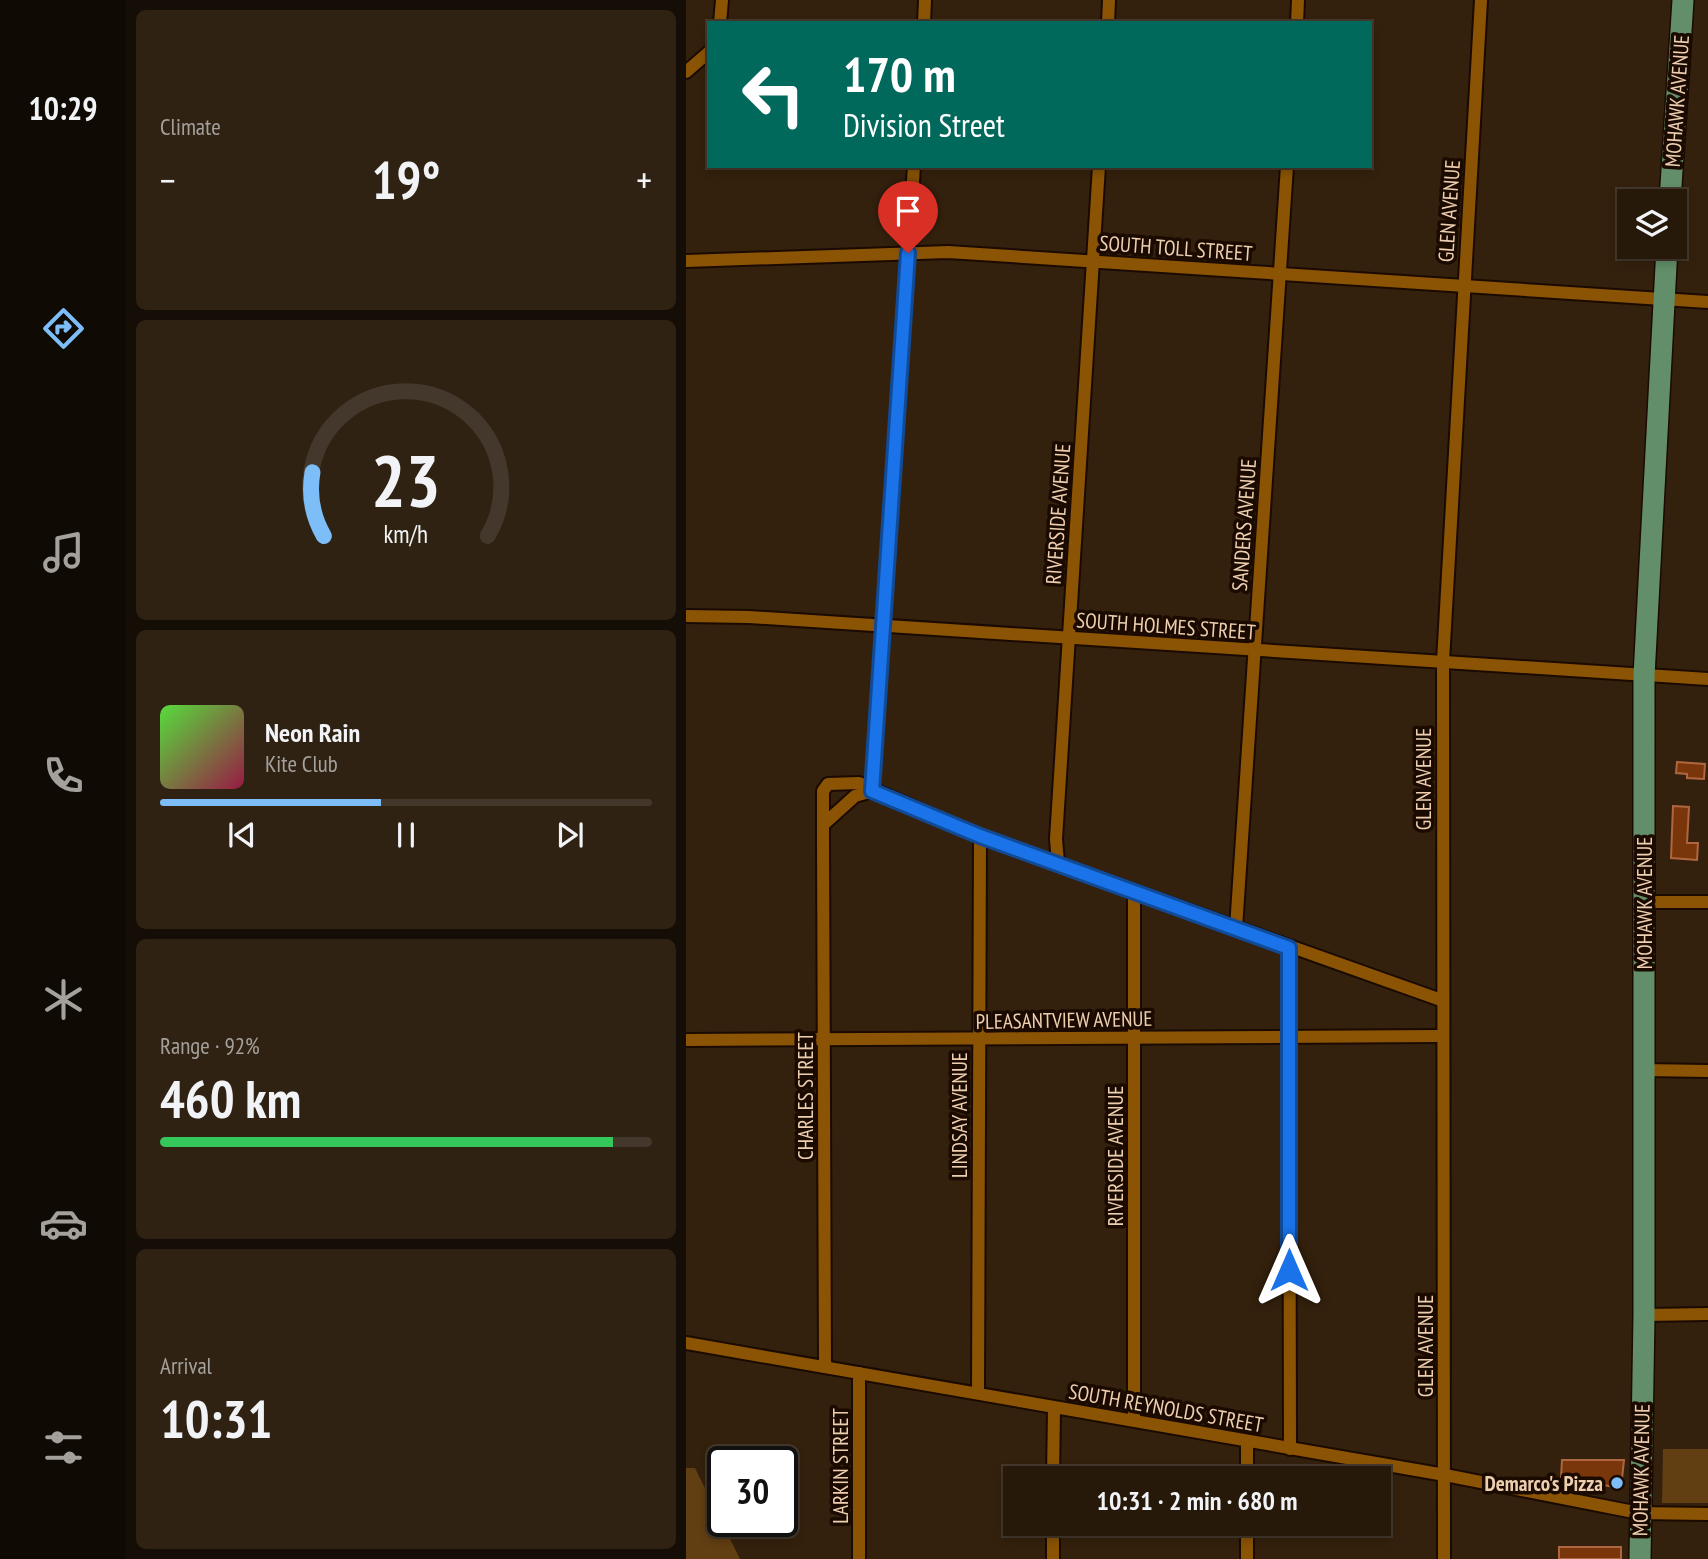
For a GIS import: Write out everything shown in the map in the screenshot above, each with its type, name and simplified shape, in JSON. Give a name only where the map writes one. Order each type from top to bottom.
[{"type":"main road","name":"MOHAWK AVENUE","points":[[1671,189],[1684,0]]},
{"type":"main road","name":"MOHAWK AVENUE","points":[[1640,1559],[1644,1315],[1644,676],[1666,259]]},
{"type":"street","points":[[720,21],[722,0]]},
{"type":"street","points":[[924,21],[925,0]]},
{"type":"street","points":[[1108,21],[1110,0]]},
{"type":"street","points":[[1297,21],[1298,0]]},
{"type":"street","name":"GLEN AVENUE","points":[[1444,1559],[1441,1036],[1443,662],[1481,0]]},
{"type":"street","points":[[686,72],[707,53]]},
{"type":"street","points":[[872,791],[914,168]]},
{"type":"street","name":"RIVERSIDE AVENUE","points":[[1058,863],[1056,839],[1099,168]]},
{"type":"street","name":"SANDERS AVENUE","points":[[1236,928],[1287,168]]},
{"type":"street","name":"SOUTH TOLL STREET","points":[[686,261],[948,252],[1708,302]]},
{"type":"street","name":"SOUTH HOLMES STREET","points":[[686,616],[883,626],[1708,680]]},
{"type":"street","name":"CHARLES STREET","points":[[825,1367],[823,791],[828,784],[859,783],[872,791]]},
{"type":"street","points":[[824,824],[855,796],[872,791],[980,836],[1441,1000]]},
{"type":"street","name":"LINDSAY AVENUE","points":[[978,1393],[980,836]]},
{"type":"street","name":"RIVERSIDE AVENUE","points":[[1134,892],[1134,1420]]},
{"type":"street","points":[[1645,902],[1708,902]]},
{"type":"street","points":[[1289,948],[1290,1449]]},
{"type":"street","name":"PLEASANTVIEW AVENUE","points":[[686,1040],[1288,1039],[1441,1036]]},
{"type":"street","points":[[1642,1070],[1708,1071]]},
{"type":"street","points":[[1644,1315],[1708,1314]]},
{"type":"street","name":"SOUTH REYNOLDS STREET","points":[[686,1343],[1445,1475],[1639,1513],[1708,1514]]},
{"type":"street","name":"LARKIN STREET","points":[[859,1373],[859,1559]]},
{"type":"street","points":[[1053,1466],[1054,1408]]},
{"type":"street","points":[[1247,1442],[1247,1466]]},
{"type":"street","points":[[1053,1536],[1053,1559]]},
{"type":"street","points":[[1247,1536],[1247,1559]]},
{"type":"shaded area","points":[[1663,1449],[1708,1449],[1708,1503],[1662,1503]]},
{"type":"shaded area","points":[[686,1468],[695,1468],[707,1492],[707,1537],[729,1537],[740,1559],[686,1559]]},
{"type":"building","points":[[1677,762],[1705,764],[1704,779],[1687,778],[1687,774],[1676,773]]},
{"type":"building","points":[[1673,806],[1689,807],[1687,843],[1698,843],[1697,860],[1671,858]]},
{"type":"building","points":[[1562,1460],[1624,1460],[1621,1488],[1561,1478]]},
{"type":"building","points":[[1559,1547],[1621,1547],[1621,1559],[1559,1559]]},
{"type":"place","name":"Demarco's Pizza","points":[[1617,1483]]},
{"type":"route","points":[[908,253],[872,791],[980,836],[1289,948],[1289,1270]]}]
